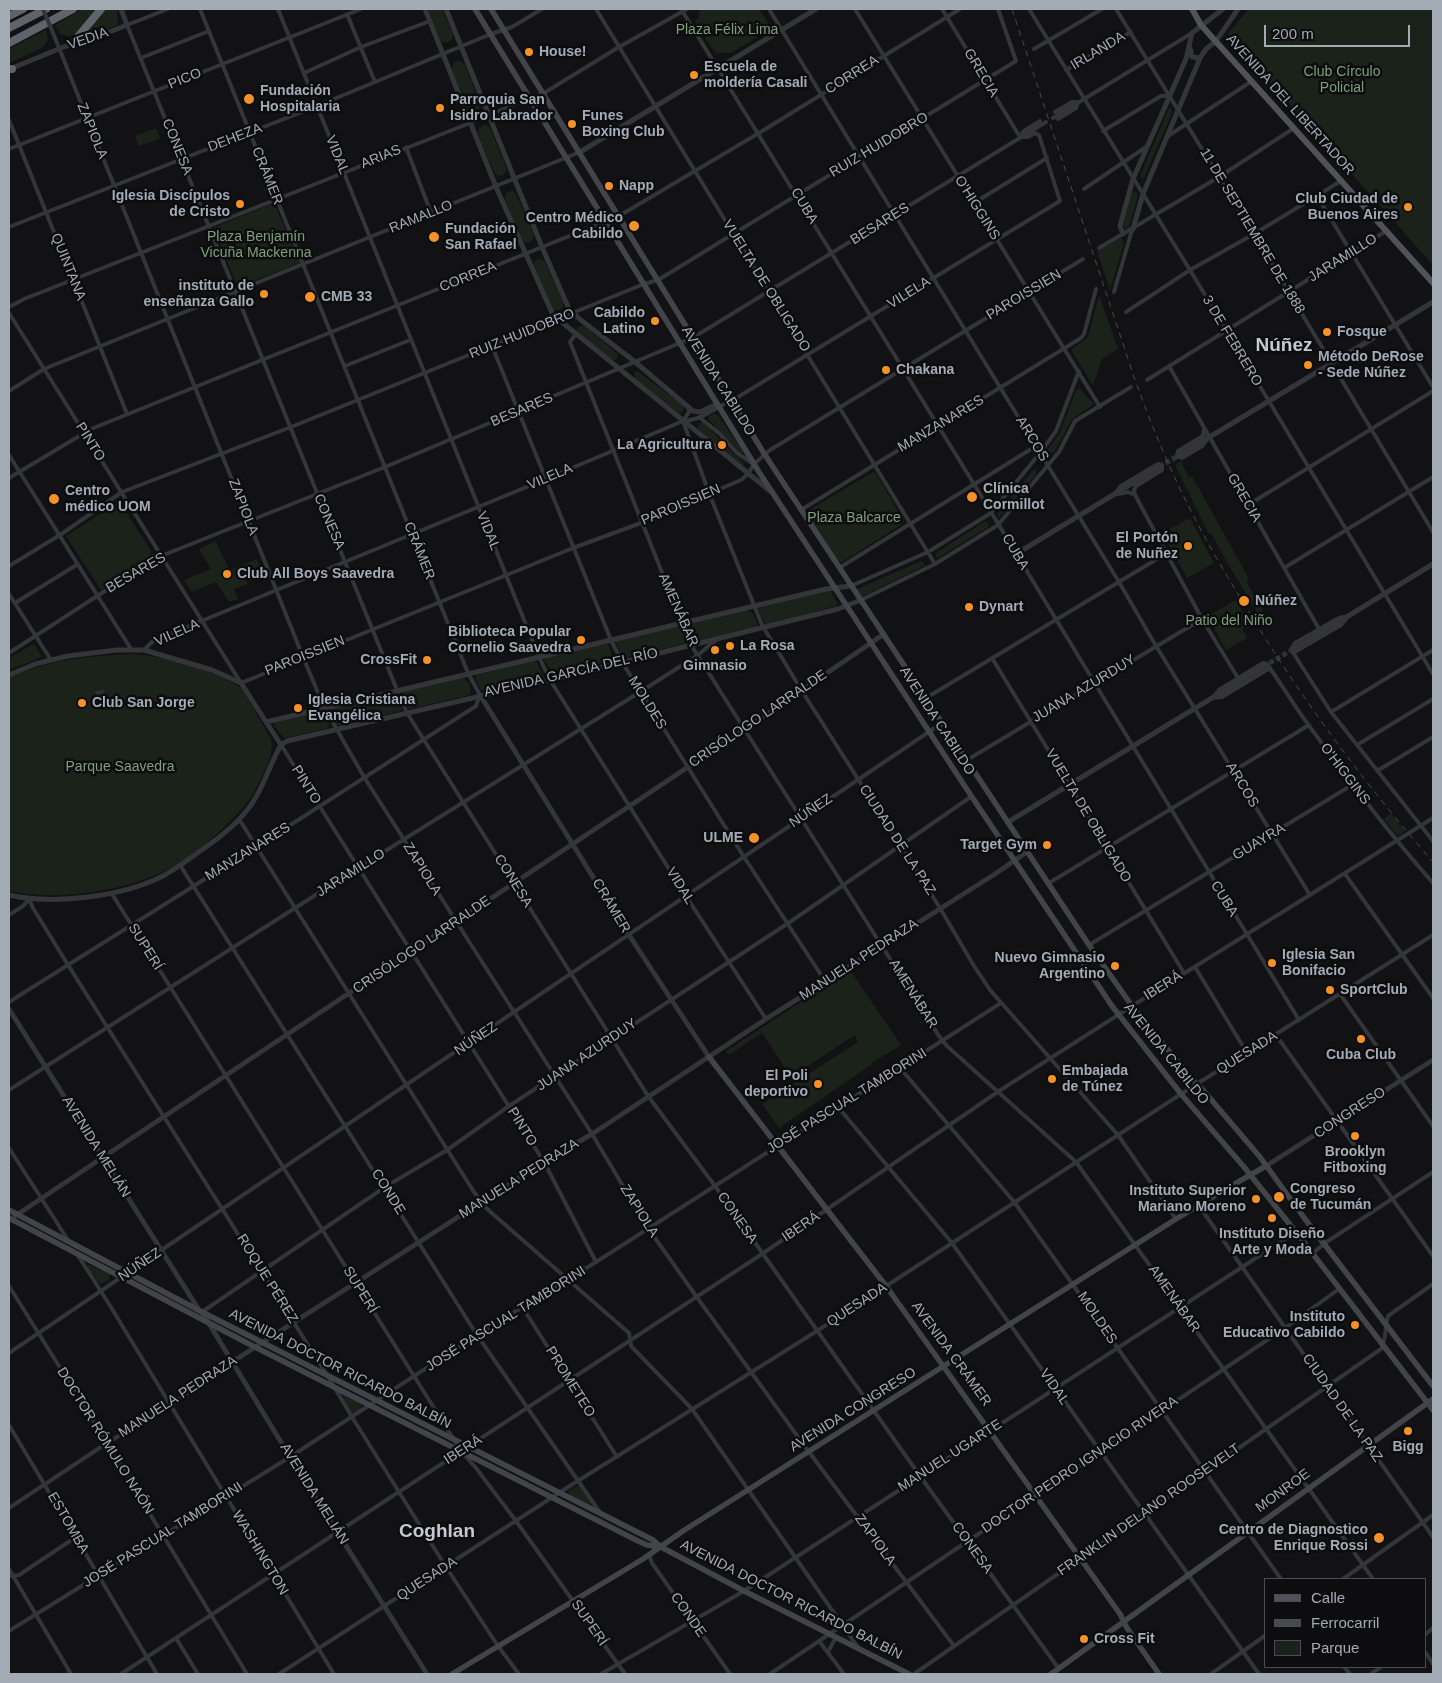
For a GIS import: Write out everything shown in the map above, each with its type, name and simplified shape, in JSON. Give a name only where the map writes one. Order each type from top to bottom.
[{"type":"highway","points":[[9,16],[22,9]]},
{"type":"highway","points":[[9,28],[45,9]]},
{"type":"highway","points":[[9,43],[73,9]]},
{"type":"highway","points":[[72,44],[101,9]]},
{"type":"main road","name":"AVENIDA CABILDO","points":[[475,9],[754,464],[929,732],[1118,1014],[1181,1094],[1250,1174],[1339,1289],[1431,1401],[1433,1410]]},
{"type":"main road","name":"AVENIDA CABILDO","points":[[491,9],[765,455],[1089,945],[1132,1006],[1266,1166],[1433,1386]]},
{"type":"main road","name":"AVENIDA DEL LIBERTADOR","points":[[1192,9],[1202,26],[1433,283]]},
{"type":"main road","name":"AVENIDA CRÁMER","points":[[708,1057],[886,1286],[1081,1557],[1160,1674]]},
{"type":"main road","name":"AVENIDA CONGRESO","points":[[452,1674],[649,1555],[1176,1219],[1266,1166]]},
{"type":"main road","name":"AVENIDA DOCTOR RICARDO BALBÍN","points":[[9,1210],[69,1242],[207,1322],[255,1347],[647,1545],[661,1547]]},
{"type":"main road","name":"AVENIDA DOCTOR RICARDO BALBÍN","points":[[10,1219],[76,1253],[262,1342],[653,1540],[661,1547],[744,1591],[910,1674]]},
{"type":"main road","name":"MONROE","points":[[1051,1674],[1431,1401]]},
{"type":"main road","points":[[647,1545],[649,1555]]},
{"type":"street","name":"ZAPIOLA","points":[[45,9],[59,49],[303,657],[336,730],[364,777],[592,1134],[648,1228],[809,1452],[954,1646]]},
{"type":"street","name":"CONESA","points":[[121,9],[317,494],[408,713],[648,1096],[715,1186],[1058,1669]]},
{"type":"street","name":"VEDIA","points":[[10,69],[168,9]]},
{"type":"street","name":"CRÁMER","points":[[200,9],[468,673],[629,935],[708,1057]]},
{"type":"street","name":"VIDAL","points":[[278,9],[410,340],[550,680],[766,1019]]},
{"type":"street","name":"PICO","points":[[9,149],[361,9]]},
{"type":"street","points":[[425,9],[496,187],[553,316],[772,492]]},
{"type":"street","points":[[446,9],[569,309],[689,407],[683,420]]},
{"type":"street","name":"DEHEZA","points":[[9,227],[505,30],[542,9]]},
{"type":"street","name":"VUELTA DE OBLIGADO","points":[[596,9],[935,564]]},
{"type":"street","name":"ARCOS","points":[[769,9],[1079,516],[1156,646],[1310,895]]},
{"type":"street","name":"RAMALLO","points":[[9,391],[44,369],[574,155],[720,69],[816,9]]},
{"type":"street","name":"O'HIGGINS","points":[[855,9],[1100,406]]},
{"type":"street","name":"GRECIA","points":[[942,9],[1020,137]]},
{"type":"street","name":"CORREA","points":[[9,478],[84,432],[619,216],[759,133],[960,9]]},
{"type":"street","name":"RUIZ HUIDOBRO","points":[[9,566],[60,535],[122,492],[291,427],[658,280],[1016,61],[998,9]]},
{"type":"street","name":"3 DE FEBRERO","points":[[1029,9],[1190,270],[1433,674]]},
{"type":"street","points":[[1034,49],[1102,9]]},
{"type":"street","name":"11 DE SEPTIEMBRE DE 1888","points":[[1116,9],[1187,123],[1433,532]]},
{"type":"street","points":[[1053,118],[1192,33],[1223,9],[1229,12],[1231,18]]},
{"type":"street","points":[[1114,292],[1143,194],[1200,58],[1216,40],[1238,9]]},
{"type":"street","name":"ARIAS","points":[[9,307],[344,171],[544,93],[684,10]]},
{"type":"street","name":"CUBA","points":[[684,10],[974,484],[1298,1020]]},
{"type":"street","points":[[347,14],[376,82]]},
{"type":"street","points":[[304,73],[430,21]]},
{"type":"street","points":[[141,58],[209,31]]},
{"type":"street","name":"IRLANDA","points":[[1066,70],[1131,32]]},
{"type":"street","points":[[1123,234],[1120,226],[1134,179],[1190,48],[1192,33]]},
{"type":"street","points":[[1190,48],[1192,57],[1200,58]]},
{"type":"street","points":[[1166,138],[1252,81]]},
{"type":"street","points":[[1104,131],[1161,96],[1169,96]]},
{"type":"street","points":[[1055,112],[1072,102],[1078,102]]},
{"type":"street","points":[[1058,120],[1076,108],[1078,102]]},
{"type":"street","name":"QUINTANA","points":[[9,120],[127,414]]},
{"type":"street","name":"BESARES","points":[[1020,137],[1024,131],[1040,122]]},
{"type":"street","name":"BESARES","points":[[9,653],[161,556],[452,440],[694,337],[1046,122]]},
{"type":"street","points":[[1099,248],[1219,177],[1294,128]]},
{"type":"street","name":"BESARES","points":[[1020,137],[1028,137],[1038,133],[1047,158]]},
{"type":"street","points":[[406,147],[431,213]]},
{"type":"street","points":[[1084,189],[1147,147]]},
{"type":"street","points":[[974,203],[1047,158]]},
{"type":"street","name":"VILELA","points":[[689,407],[693,411],[700,412],[731,399],[871,317],[1060,201],[1047,158]]},
{"type":"street","points":[[1126,312],[1190,270],[1341,181]]},
{"type":"street","points":[[1248,505],[1433,389],[1317,196]]},
{"type":"street","name":"JARAMILLO","points":[[1146,380],[1386,231]]},
{"type":"street","name":"PAROISSIEN","points":[[241,683],[573,548],[641,523],[741,480],[748,474],[754,464],[765,455],[903,368],[1083,259]]},
{"type":"street","name":"MANZANARES","points":[[801,510],[1066,349],[1081,338],[1084,334],[1096,289]]},
{"type":"street","points":[[1178,456],[1433,302]]},
{"type":"street","name":"PINTO","points":[[9,312],[544,1162],[596,1262]]},
{"type":"street","name":"AMENÁBAR","points":[[575,334],[570,342],[690,644],[842,884],[943,1041],[1076,1162],[1372,1578]]},
{"type":"street","points":[[344,366],[410,340]]},
{"type":"street","name":"MOLDES","points":[[492,346],[573,548],[622,662],[744,857],[825,981]]},
{"type":"street","name":"GRECIA","points":[[1169,366],[1319,629]]},
{"type":"street","points":[[851,586],[928,552],[991,512],[1056,431],[1079,371]]},
{"type":"street","points":[[860,600],[935,564],[998,525],[1048,466],[1067,439],[1075,421],[1131,387]]},
{"type":"street","name":"VILELA","points":[[9,675],[51,660],[97,652],[131,649],[144,650],[152,642],[546,479],[683,420],[699,416],[718,405]]},
{"type":"street","points":[[699,416],[720,434],[737,454],[754,464]]},
{"type":"street","name":"CIUDAD DE LA PAZ","points":[[683,420],[709,493],[763,627],[802,691],[940,908],[974,966],[1001,1003],[1118,1135],[1176,1219]]},
{"type":"street","points":[[1204,429],[1203,436],[1178,451],[1177,456],[1181,458],[1202,446],[1209,437]]},
{"type":"street","points":[[839,568],[1036,446]]},
{"type":"street","points":[[9,455],[131,649]]},
{"type":"street","points":[[1113,495],[1121,486],[1158,464],[1162,465],[1162,470],[1136,486],[1134,490],[1135,495],[1202,618],[1238,678]]},
{"type":"street","points":[[1016,554],[1159,467]]},
{"type":"street","points":[[1284,568],[1433,477]]},
{"type":"street","points":[[1113,495],[1127,492],[1135,495]]},
{"type":"street","points":[[926,698],[1166,553]]},
{"type":"street","points":[[15,603],[78,564]]},
{"type":"street","points":[[1294,649],[1433,564]]},
{"type":"street","name":"AVENIDA GARCÍA DEL RÍO","points":[[266,722],[754,606],[851,586]]},
{"type":"street","points":[[9,594],[51,660]]},
{"type":"street","name":"AVENIDA GARCÍA DEL RÍO","points":[[281,745],[287,741],[550,680],[847,606],[860,600]]},
{"type":"street","points":[[1349,615],[1337,619],[1295,643],[1294,649],[1331,712],[1433,840]]},
{"type":"street","name":"JUANA AZURDUY","points":[[967,760],[1202,618]]},
{"type":"street","name":"CRISÓLOGO LARRALDE","points":[[10,1219],[802,691],[884,634]]},
{"type":"street","name":"JARAMILLO","points":[[9,1090],[358,868],[640,692],[719,638]]},
{"type":"street","points":[[144,650],[197,664],[227,675],[241,683]]},
{"type":"street","points":[[1331,712],[1433,650]]},
{"type":"street","name":"VUELTA DE OBLIGADO","points":[[992,658],[1184,973]]},
{"type":"street","name":"O'HIGGINS","points":[[1263,665],[1267,664],[1352,785],[1433,883]]},
{"type":"street","points":[[1211,699],[1219,690],[1263,665]]},
{"type":"street","points":[[1008,822],[1211,699],[1263,665]]},
{"type":"street","points":[[1211,699],[1222,697],[1270,668]]},
{"type":"street","name":"MANZANARES","points":[[9,1002],[424,740],[476,706],[480,695]]},
{"type":"street","points":[[1357,745],[1433,699]]},
{"type":"street","name":"NÚÑEZ","points":[[9,1354],[344,1125],[407,1085],[942,723]]},
{"type":"street","points":[[1049,883],[1309,726]]},
{"type":"street","points":[[1377,771],[1433,737]]},
{"type":"street","points":[[9,895],[29,899],[112,894],[161,877],[217,839],[239,819],[256,799],[274,756],[281,745]]},
{"type":"street","name":"GUAYRA","points":[[1089,945],[1352,785]]},
{"type":"street","name":"JUANA AZURDUY","points":[[200,1311],[322,1229],[447,1150],[509,1106],[670,999],[787,924],[842,884],[972,796]]},
{"type":"street","name":"IBERÁ","points":[[121,1674],[762,1254],[1050,1058],[1433,818]]},
{"type":"street","points":[[239,819],[447,1150],[486,1208],[629,1333],[631,1346],[692,1409],[859,1649]]},
{"type":"street","name":"MANUELA PEDRAZA","points":[[9,1508],[107,1443],[170,1405],[262,1342],[544,1162],[592,1134],[766,1019],[1015,860],[1024,854],[1025,848]]},
{"type":"street","name":"CONDE","points":[[180,865],[477,1335],[601,1515]]},
{"type":"street","points":[[1345,874],[1433,998]]},
{"type":"street","name":"SUPERÍ","points":[[112,894],[461,1451],[516,1521],[625,1674]]},
{"type":"street","points":[[9,915],[23,906],[29,899]]},
{"type":"street","name":"ROQUE PÉREZ","points":[[29,899],[68,965],[165,1116],[398,1492],[498,1646],[519,1674]]},
{"type":"street","name":"QUESADA","points":[[279,1674],[559,1493],[817,1331],[1181,1094],[1433,935]]},
{"type":"street","points":[[1195,966],[1247,1053]]},
{"type":"street","points":[[1340,994],[1433,1126]]},
{"type":"street","name":"JOSÉ PASCUAL TAMBORINI","points":[[9,1631],[352,1418],[477,1335],[596,1262],[1001,1003]]},
{"type":"street","name":"AVENIDA MELIÁN","points":[[9,1009],[427,1674]]},
{"type":"street","points":[[1276,1034],[1433,1256]]},
{"type":"street","name":"CONGRESO","points":[[1266,1166],[1433,1060]]},
{"type":"street","name":"MOLDES","points":[[900,1068],[1015,1203],[1280,1578]]},
{"type":"street","name":"VIDAL","points":[[838,1107],[952,1244],[1259,1674]]},
{"type":"street","points":[[9,1148],[69,1242]]},
{"type":"street","points":[[1312,1254],[1324,1243],[1433,1172]]},
{"type":"street","name":"CIUDAD DE LA PAZ","points":[[1199,1206],[1433,1537]]},
{"type":"street","name":"MANUEL UGARTE","points":[[601,1674],[744,1591],[795,1556],[1296,1232]]},
{"type":"street","name":"WASHINGTON","points":[[76,1253],[334,1674]]},
{"type":"street","points":[[1384,1345],[1388,1316],[1433,1284]]},
{"type":"street","name":"DOCTOR RÓMULO NAÓN","points":[[9,1286],[247,1674]]},
{"type":"street","name":"DOCTOR PEDRO IGNACIO RIVERA","points":[[770,1674],[1285,1328],[1339,1289]]},
{"type":"street","name":"PROMETEO","points":[[522,1308],[617,1457]]},
{"type":"street","name":"FRANKLIN DELANO ROOSEVELT","points":[[914,1674],[1206,1472],[1381,1349],[1384,1345]]},
{"type":"street","name":"ESTOMBA","points":[[9,1425],[46,1484],[157,1674]]},
{"type":"street","points":[[1344,1578],[1433,1515]]},
{"type":"street","points":[[11,1575],[19,1574],[76,1537]]},
{"type":"street","name":"CONDE","points":[[649,1555],[652,1563],[730,1674]]},
{"type":"street","points":[[9,1569],[71,1674]]},
{"type":"street","points":[[1211,1674],[1264,1635]]},
{"type":"street","points":[[176,1638],[198,1674]]},
{"type":"street","points":[[828,1652],[836,1638]]},
{"type":"street","points":[[819,1641],[844,1674]]},
{"type":"green space","points":[[83,9],[95,9],[78,33],[69,37],[60,33],[55,25]]},
{"type":"green space","points":[[104,9],[117,9],[118,25],[83,37]]},
{"type":"green space","points":[[428,9],[442,9],[453,34],[449,42],[441,41]]},
{"type":"green space","name":"Plaza Félix Lima","points":[[699,9],[759,9],[770,29],[731,53],[715,53],[695,21],[699,18]]},
{"type":"green space","name":"Club Círculo Policial","points":[[1249,9],[1433,9],[1433,265],[1229,36],[1229,32]]},
{"type":"green space","points":[[46,30],[48,40],[42,48],[9,63],[9,49]]},
{"type":"green space","points":[[456,61],[460,61],[465,65],[480,103],[480,108],[476,110],[473,111],[468,107],[452,70],[453,64]]},
{"type":"green space","points":[[1169,108],[1171,108],[1172,113],[1142,179],[1140,176]]},
{"type":"green space","points":[[483,125],[487,125],[490,128],[506,168],[503,175],[495,174],[480,140],[478,130]]},
{"type":"green space","points":[[156,128],[160,139],[139,146],[135,136]]},
{"type":"green space","points":[[513,191],[534,235],[529,243],[521,239],[505,200],[507,192]]},
{"type":"green space","points":[[1136,191],[1138,196],[1129,227],[1126,229],[1123,225],[1132,193]]},
{"type":"green space","name":"Plaza Benjamín Vicuña Mackenna","points":[[274,203],[300,263],[238,287],[213,228]]},
{"type":"green space","points":[[1121,238],[1124,243],[1110,290],[1097,251]]},
{"type":"green space","points":[[538,259],[544,260],[563,302],[560,310],[553,310],[533,265]]},
{"type":"green space","points":[[1099,295],[1118,349],[1102,359],[1093,385],[1071,350],[1088,337]]},
{"type":"green space","points":[[584,326],[617,353],[616,360],[611,360],[577,331],[577,328]]},
{"type":"green space","points":[[637,371],[683,405],[684,410],[680,413],[677,412],[635,379],[634,373]]},
{"type":"green space","points":[[1079,388],[1094,404],[1071,420],[1053,453],[1048,453],[1048,449],[1059,434],[1076,390]]},
{"type":"green space","points":[[716,414],[744,453],[740,453],[708,419],[710,415]]},
{"type":"green space","points":[[700,423],[704,423],[741,460],[744,464],[743,466],[698,429],[697,427]]},
{"type":"green space","points":[[1181,461],[1189,478],[1192,476],[1249,579],[1246,581],[1268,619],[1263,622],[1211,533],[1209,534],[1176,467],[1176,464]]},
{"type":"green space","points":[[1036,469],[1036,475],[999,518],[997,516],[998,513],[1033,470]]},
{"type":"green space","name":"Plaza Balcarce","points":[[873,472],[876,473],[903,520],[901,525],[842,562],[838,562],[809,517],[809,510]]},
{"type":"green space","points":[[117,503],[121,504],[151,551],[151,556],[101,590],[66,536]]},
{"type":"green space","name":"El Portón de Nuñez","points":[[1190,518],[1214,563],[1187,578],[1162,533]]},
{"type":"green space","points":[[984,522],[988,522],[988,527],[938,558],[936,557],[936,553]]},
{"type":"green space","name":"Club All Boys Saavedra","points":[[216,541],[229,570],[257,559],[262,570],[245,577],[248,584],[234,589],[238,599],[229,602],[216,582],[192,592],[184,580],[211,569],[199,549]]},
{"type":"green space","points":[[921,561],[924,563],[924,566],[861,597],[857,589]]},
{"type":"green space","points":[[827,590],[830,591],[838,604],[836,606],[765,625],[758,608]]},
{"type":"green space","name":"Patio del Niño","points":[[1236,600],[1249,624],[1242,629],[1247,638],[1226,650],[1207,616]]},
{"type":"green space","points":[[747,610],[752,612],[757,622],[757,627],[693,642],[687,625]]},
{"type":"green space","points":[[676,627],[681,629],[686,641],[684,644],[623,658],[615,641]]},
{"type":"green space","points":[[607,643],[615,660],[554,675],[543,658]]},
{"type":"green space","points":[[34,644],[42,657],[9,670],[9,658]]},
{"type":"green space","name":"Parque Saavedra","points":[[135,654],[162,658],[192,666],[220,676],[243,690],[271,739],[272,745],[268,763],[254,792],[236,815],[203,846],[176,865],[151,877],[112,889],[70,895],[28,894],[9,891],[9,678],[54,663],[103,656]]},
{"type":"green space","points":[[536,660],[545,679],[485,691],[481,690],[475,677],[477,675]]},
{"type":"green space","points":[[462,678],[469,685],[470,695],[409,709],[405,703],[403,690]]},
{"type":"green space","points":[[395,694],[402,708],[401,711],[338,726],[335,724],[329,710],[331,708]]},
{"type":"green space","points":[[323,711],[329,722],[328,728],[286,738],[274,726],[275,722]]},
{"type":"green space","points":[[1391,813],[1404,830],[1399,835],[1395,833],[1384,819]]},
{"type":"green space","points":[[850,970],[901,1045],[779,1128],[762,1104],[858,1042],[855,1035],[791,1077],[762,1033],[729,1055],[726,1051]]},
{"type":"green space","points":[[88,1265],[110,1274],[109,1280],[100,1284],[88,1268]]},
{"type":"green space","points":[[345,1396],[361,1404],[361,1409],[354,1413],[351,1412],[343,1398]]},
{"type":"green space","points":[[579,1486],[591,1503],[591,1507],[569,1495],[568,1491]]},
{"type":"shaded area","points":[[104,690],[108,707],[99,709],[95,691]]},
{"type":"tunnel","points":[[1159,467],[1178,456]]},
{"type":"tunnel","points":[[1263,667],[1295,648]]},
{"type":"railway","points":[[1012,9],[1133,374],[1145,408],[1181,491],[1203,534],[1291,678],[1359,772],[1433,862]]},
{"type":"place","name":"House!","points":[[529,52]]},
{"type":"place","name":"Escuela de moldería Casali","points":[[694,75]]},
{"type":"place","name":"Fundación Hospitalaria","points":[[249,99]]},
{"type":"place","name":"Parroquia San Isidro Labrador","points":[[440,108]]},
{"type":"place","name":"Funes Boxing Club","points":[[572,124]]},
{"type":"place","name":"Napp","points":[[609,186]]},
{"type":"place","name":"Iglesia Discípulos de Cristo","points":[[240,204]]},
{"type":"place","name":"Club Ciudad de Buenos Aires","points":[[1408,207]]},
{"type":"place","name":"Centro Médico Cabildo","points":[[634,226]]},
{"type":"place","name":"Fundación San Rafael","points":[[434,237]]},
{"type":"place","name":"instituto de enseñanza Gallo","points":[[264,294]]},
{"type":"place","name":"CMB 33","points":[[310,297]]},
{"type":"place","name":"Cabildo Latino","points":[[655,321]]},
{"type":"place","name":"Fosque","points":[[1327,332]]},
{"type":"place","name":"Método DeRose - Sede Núñez","points":[[1308,365]]},
{"type":"place","name":"Chakana","points":[[886,370]]},
{"type":"place","name":"La Agricultura","points":[[722,445]]},
{"type":"place","name":"Clínica Cormillot","points":[[972,497]]},
{"type":"place","name":"Centro médico UOM","points":[[54,499]]},
{"type":"place","name":"El Portón de Nuñez","points":[[1188,546]]},
{"type":"place","name":"Club All Boys Saavedra","points":[[227,574]]},
{"type":"place","name":"Núñez","points":[[1244,601]]},
{"type":"place","name":"Dynart","points":[[969,607]]},
{"type":"place","name":"Biblioteca Popular Cornelio Saavedra","points":[[581,640]]},
{"type":"place","name":"La Rosa","points":[[730,646]]},
{"type":"place","name":"Gimnasio","points":[[715,650]]},
{"type":"place","name":"CrossFit","points":[[427,660]]},
{"type":"place","name":"Club San Jorge","points":[[82,703]]},
{"type":"place","name":"Iglesia Cristiana Evangélica","points":[[298,708]]},
{"type":"place","name":"ULME","points":[[754,838]]},
{"type":"place","name":"Target Gym","points":[[1047,845]]},
{"type":"place","name":"Iglesia San Bonifacio","points":[[1272,963]]},
{"type":"place","name":"Nuevo Gimnasio Argentino","points":[[1115,966]]},
{"type":"place","name":"SportClub","points":[[1330,990]]},
{"type":"place","name":"Cuba Club","points":[[1361,1039]]},
{"type":"place","name":"Embajada de Túnez","points":[[1052,1079]]},
{"type":"place","name":"El Poli deportivo","points":[[818,1084]]},
{"type":"place","name":"Brooklyn Fitboxing","points":[[1355,1136]]},
{"type":"place","name":"Congreso de Tucumán","points":[[1279,1197]]},
{"type":"place","name":"Instituto Superior Mariano Moreno","points":[[1256,1199]]},
{"type":"place","name":"Instituto Diseño Arte y Moda","points":[[1272,1218]]},
{"type":"place","name":"Instituto Educativo Cabildo","points":[[1355,1325]]},
{"type":"place","name":"Bigg","points":[[1408,1431]]},
{"type":"place","name":"Centro de Diagnostico Enrique Rossi","points":[[1379,1538]]},
{"type":"place","name":"Cross Fit","points":[[1084,1639]]},
{"type":"district","name":"Núñez","points":[[1284,346]]},
{"type":"district","name":"Coghlan","points":[[437,1532]]}]
